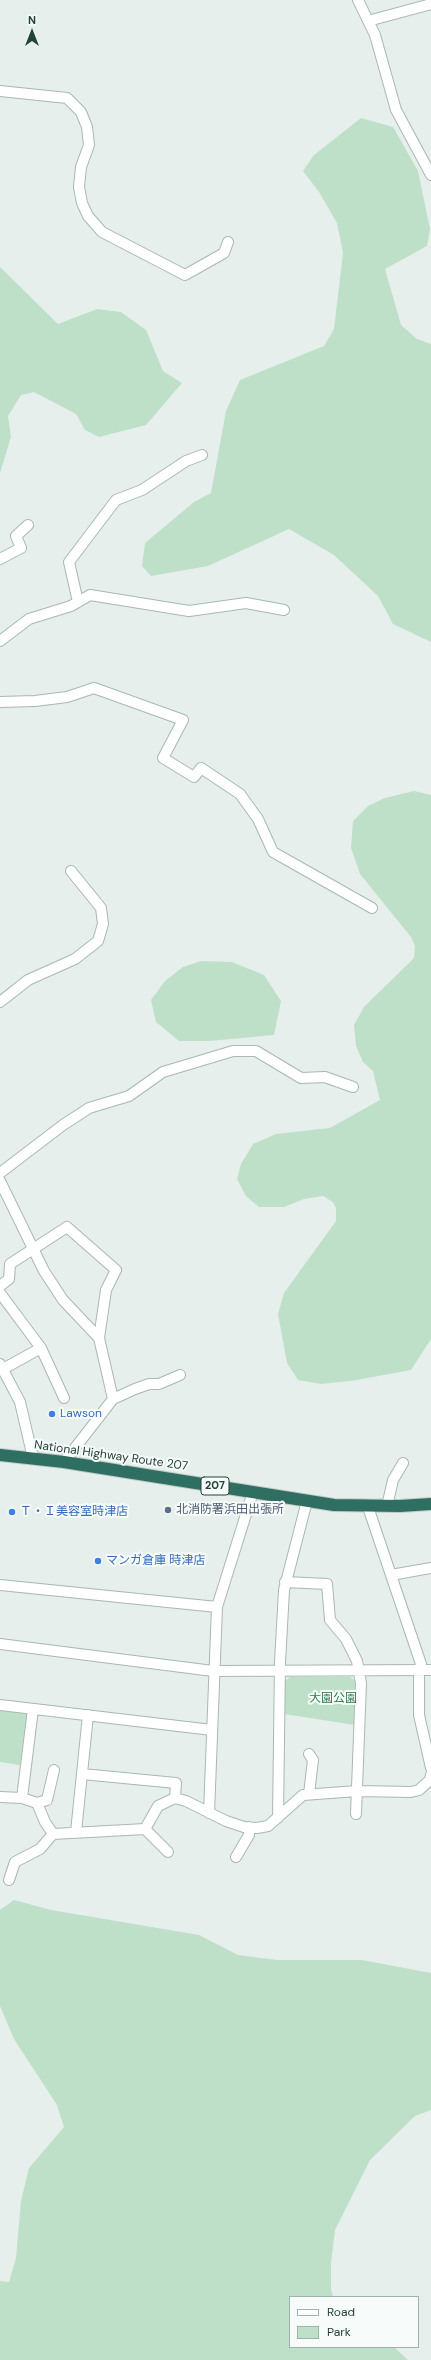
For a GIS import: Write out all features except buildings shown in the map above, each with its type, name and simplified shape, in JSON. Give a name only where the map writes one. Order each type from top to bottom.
[{"type":"highway","name":"National Highway Route 207","points":[[0,1455],[64,1462],[334,1506],[368,1507],[431,1504]]},
{"type":"street","points":[[358,0],[375,35],[396,110],[431,172]]},
{"type":"street","points":[[368,22],[431,4]]},
{"type":"street","points":[[0,91],[68,98],[81,112],[87,127],[89,145],[81,167],[80,187],[82,203],[88,216],[102,232],[185,275],[224,253],[228,242]]},
{"type":"street","points":[[78,602],[69,562],[116,500],[142,490],[186,461],[202,455]]},
{"type":"street","points":[[0,559],[21,548],[16,536],[28,525]]},
{"type":"street","points":[[0,640],[29,620],[71,606],[90,595],[189,611],[246,603],[284,610]]},
{"type":"street","points":[[0,702],[35,701],[61,698],[94,688],[183,720],[163,758],[194,777],[201,768],[240,794],[258,819],[273,852],[372,908]]},
{"type":"street","points":[[0,1002],[28,980],[75,959],[98,941],[103,924],[101,908],[71,871]]},
{"type":"street","points":[[0,1173],[63,1125],[89,1108],[129,1096],[163,1072],[233,1051],[256,1051],[301,1078],[325,1077],[353,1087]]},
{"type":"street","points":[[1,1186],[44,1271],[63,1300],[99,1338]]},
{"type":"street","points":[[0,1286],[9,1279],[10,1264],[67,1227],[116,1270],[106,1290],[99,1338],[113,1399]]},
{"type":"street","points":[[0,1293],[41,1348],[64,1398]]},
{"type":"street","points":[[33,1458],[20,1402],[1,1367],[41,1348]]},
{"type":"street","points":[[64,1462],[113,1399],[148,1384],[159,1384],[180,1376]]},
{"type":"street","points":[[387,1506],[393,1480],[403,1462]]},
{"type":"street","points":[[209,1813],[213,1671],[217,1607],[253,1492]]},
{"type":"street","points":[[278,1818],[280,1671],[286,1582],[307,1501]]},
{"type":"street","points":[[368,1507],[421,1664],[419,1670],[419,1715],[431,1768]]},
{"type":"street","points":[[391,1575],[431,1568]]},
{"type":"street","points":[[286,1582],[327,1584],[330,1620],[351,1647],[359,1671],[361,1683],[356,1814]]},
{"type":"street","points":[[0,1585],[217,1607]]},
{"type":"street","points":[[0,1644],[213,1671],[431,1670]]},
{"type":"street","points":[[0,1705],[212,1730]]},
{"type":"street","points":[[22,1798],[33,1709]]},
{"type":"street","points":[[76,1832],[88,1716]]},
{"type":"street","points":[[309,1754],[313,1760],[309,1794]]},
{"type":"street","points":[[0,1796],[22,1798],[37,1803],[47,1800],[54,1770]]},
{"type":"street","points":[[82,1774],[176,1784],[175,1798]]},
{"type":"street","points":[[145,1829],[158,1806],[175,1798],[186,1801],[226,1821],[249,1827],[268,1826],[298,1797],[309,1794],[357,1791],[419,1790],[430,1780],[431,1775]]},
{"type":"street","points":[[37,1803],[45,1822],[54,1834]]},
{"type":"street","points":[[236,1857],[249,1835],[249,1827]]},
{"type":"street","points":[[9,1880],[15,1862],[40,1849],[54,1834],[145,1829],[168,1852]]},
{"type":"green space","points":[[361,118],[393,127],[418,171],[430,229],[427,246],[385,269],[401,325],[417,339],[431,344],[431,642],[393,624],[378,596],[334,555],[289,529],[208,566],[151,576],[142,566],[145,543],[194,502],[211,493],[226,411],[240,380],[324,346],[334,329],[343,253],[337,223],[319,192],[303,171],[314,155]]},
{"type":"green space","points":[[0,267],[58,324],[97,309],[121,312],[146,330],[163,371],[182,383],[146,425],[99,437],[85,430],[76,414],[34,392],[21,395],[8,416],[11,437],[0,473]]},
{"type":"green space","points":[[414,791],[431,795],[431,1339],[411,1370],[351,1381],[321,1384],[298,1380],[287,1363],[278,1314],[284,1293],[336,1221],[336,1208],[333,1202],[323,1196],[304,1199],[284,1207],[259,1207],[246,1196],[237,1179],[241,1164],[253,1144],[276,1134],[330,1128],[380,1100],[373,1071],[363,1062],[356,1046],[354,1025],[364,1007],[414,958],[415,946],[411,937],[360,874],[351,848],[353,821],[368,806],[385,798]]},
{"type":"green space","points":[[201,961],[232,962],[264,975],[281,1001],[274,1035],[209,1041],[179,1041],[156,1022],[151,1000],[165,981],[183,967]]},
{"type":"green space","name":"大園公園","points":[[290,1677],[350,1677],[357,1682],[355,1725],[284,1714],[285,1681]]},
{"type":"green space","points":[[0,1710],[27,1714],[20,1765],[0,1762]]},
{"type":"green space","points":[[14,1900],[51,1910],[199,1935],[238,1955],[277,1960],[362,1960],[431,1973],[431,2110],[415,2116],[370,2160],[335,2230],[331,2263],[331,2289],[333,2296],[289,2296],[289,2348],[395,2348],[408,2360],[0,2360],[0,2281],[9,2282],[16,2258],[21,2201],[29,2168],[64,2127],[57,2105],[14,2039],[0,2006],[0,1910]]},
{"type":"place","name":"Lawson","points":[[52,1414]]},
{"type":"place","name":"北消防署浜田出張所","points":[[168,1510]]},
{"type":"place","name":"Ｔ・Ｉ美容室時津店","points":[[12,1512]]},
{"type":"place","name":"マンガ倉庫 時津店","points":[[98,1561]]}]
